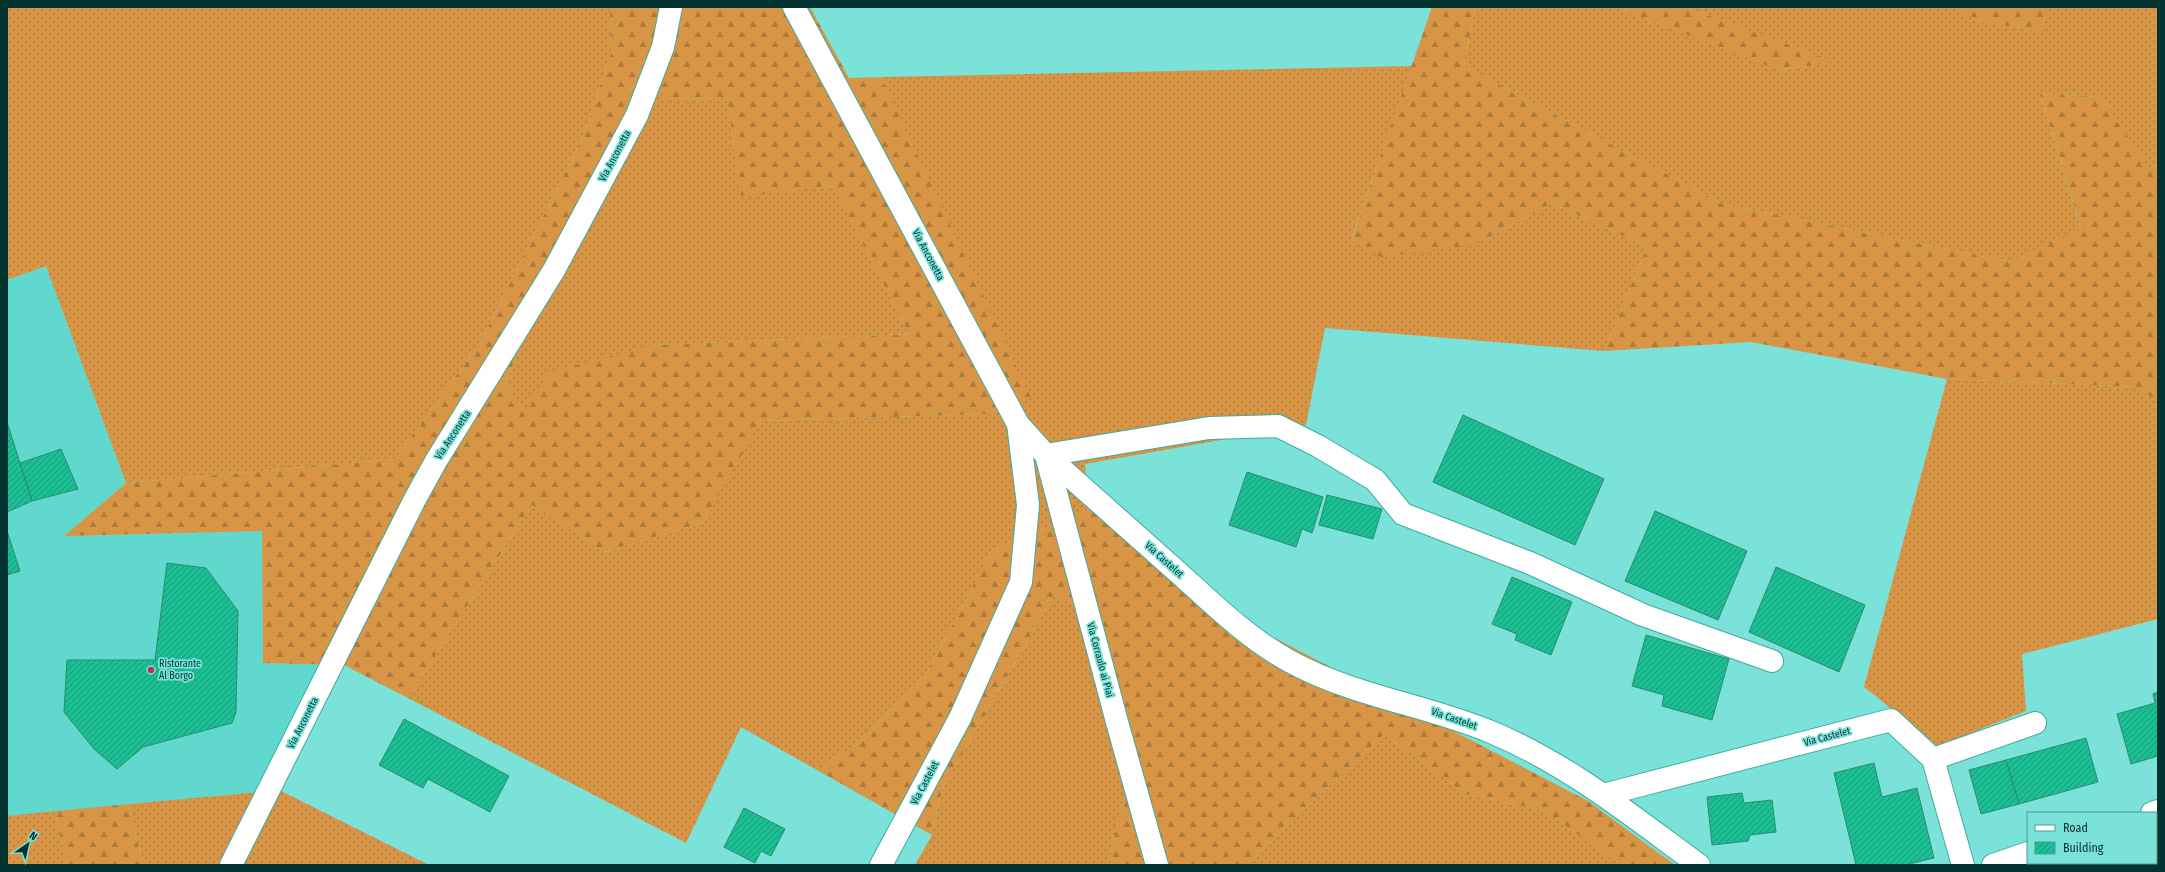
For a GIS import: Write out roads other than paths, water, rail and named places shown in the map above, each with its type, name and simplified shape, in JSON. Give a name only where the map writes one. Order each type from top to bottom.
[{"type":"street","name":"Via Anconetta","points":[[231,865],[436,460],[554,270],[637,115],[663,47],[671,7]]},
{"type":"street","name":"Via Anconetta","points":[[794,7],[1018,424],[1046,455]]},
{"type":"street","name":"Via Castelet","points":[[881,865],[960,718],[1021,582],[1028,505],[1018,424]]},
{"type":"street","points":[[1046,455],[1209,428],[1278,426],[1318,446],[1376,480],[1403,514],[1530,563],[1643,615],[1772,661]]},
{"type":"street","name":"Via Castelet","points":[[1046,455],[1234,623],[1292,663],[1363,691],[1450,717],[1491,732],[1532,751],[1603,795],[1699,865]]},
{"type":"street","name":"Via Corraulo ai Piai","points":[[1046,455],[1122,744],[1157,865]]},
{"type":"street","name":"Via Castelet","points":[[1603,795],[1891,720],[1933,758]]},
{"type":"street","points":[[1963,865],[1933,758],[2035,723]]},
{"type":"street","points":[[1993,865],[2027,853]]},
{"type":"place","name":"Ristorante Al Borgo","points":[[151,670]]}]
